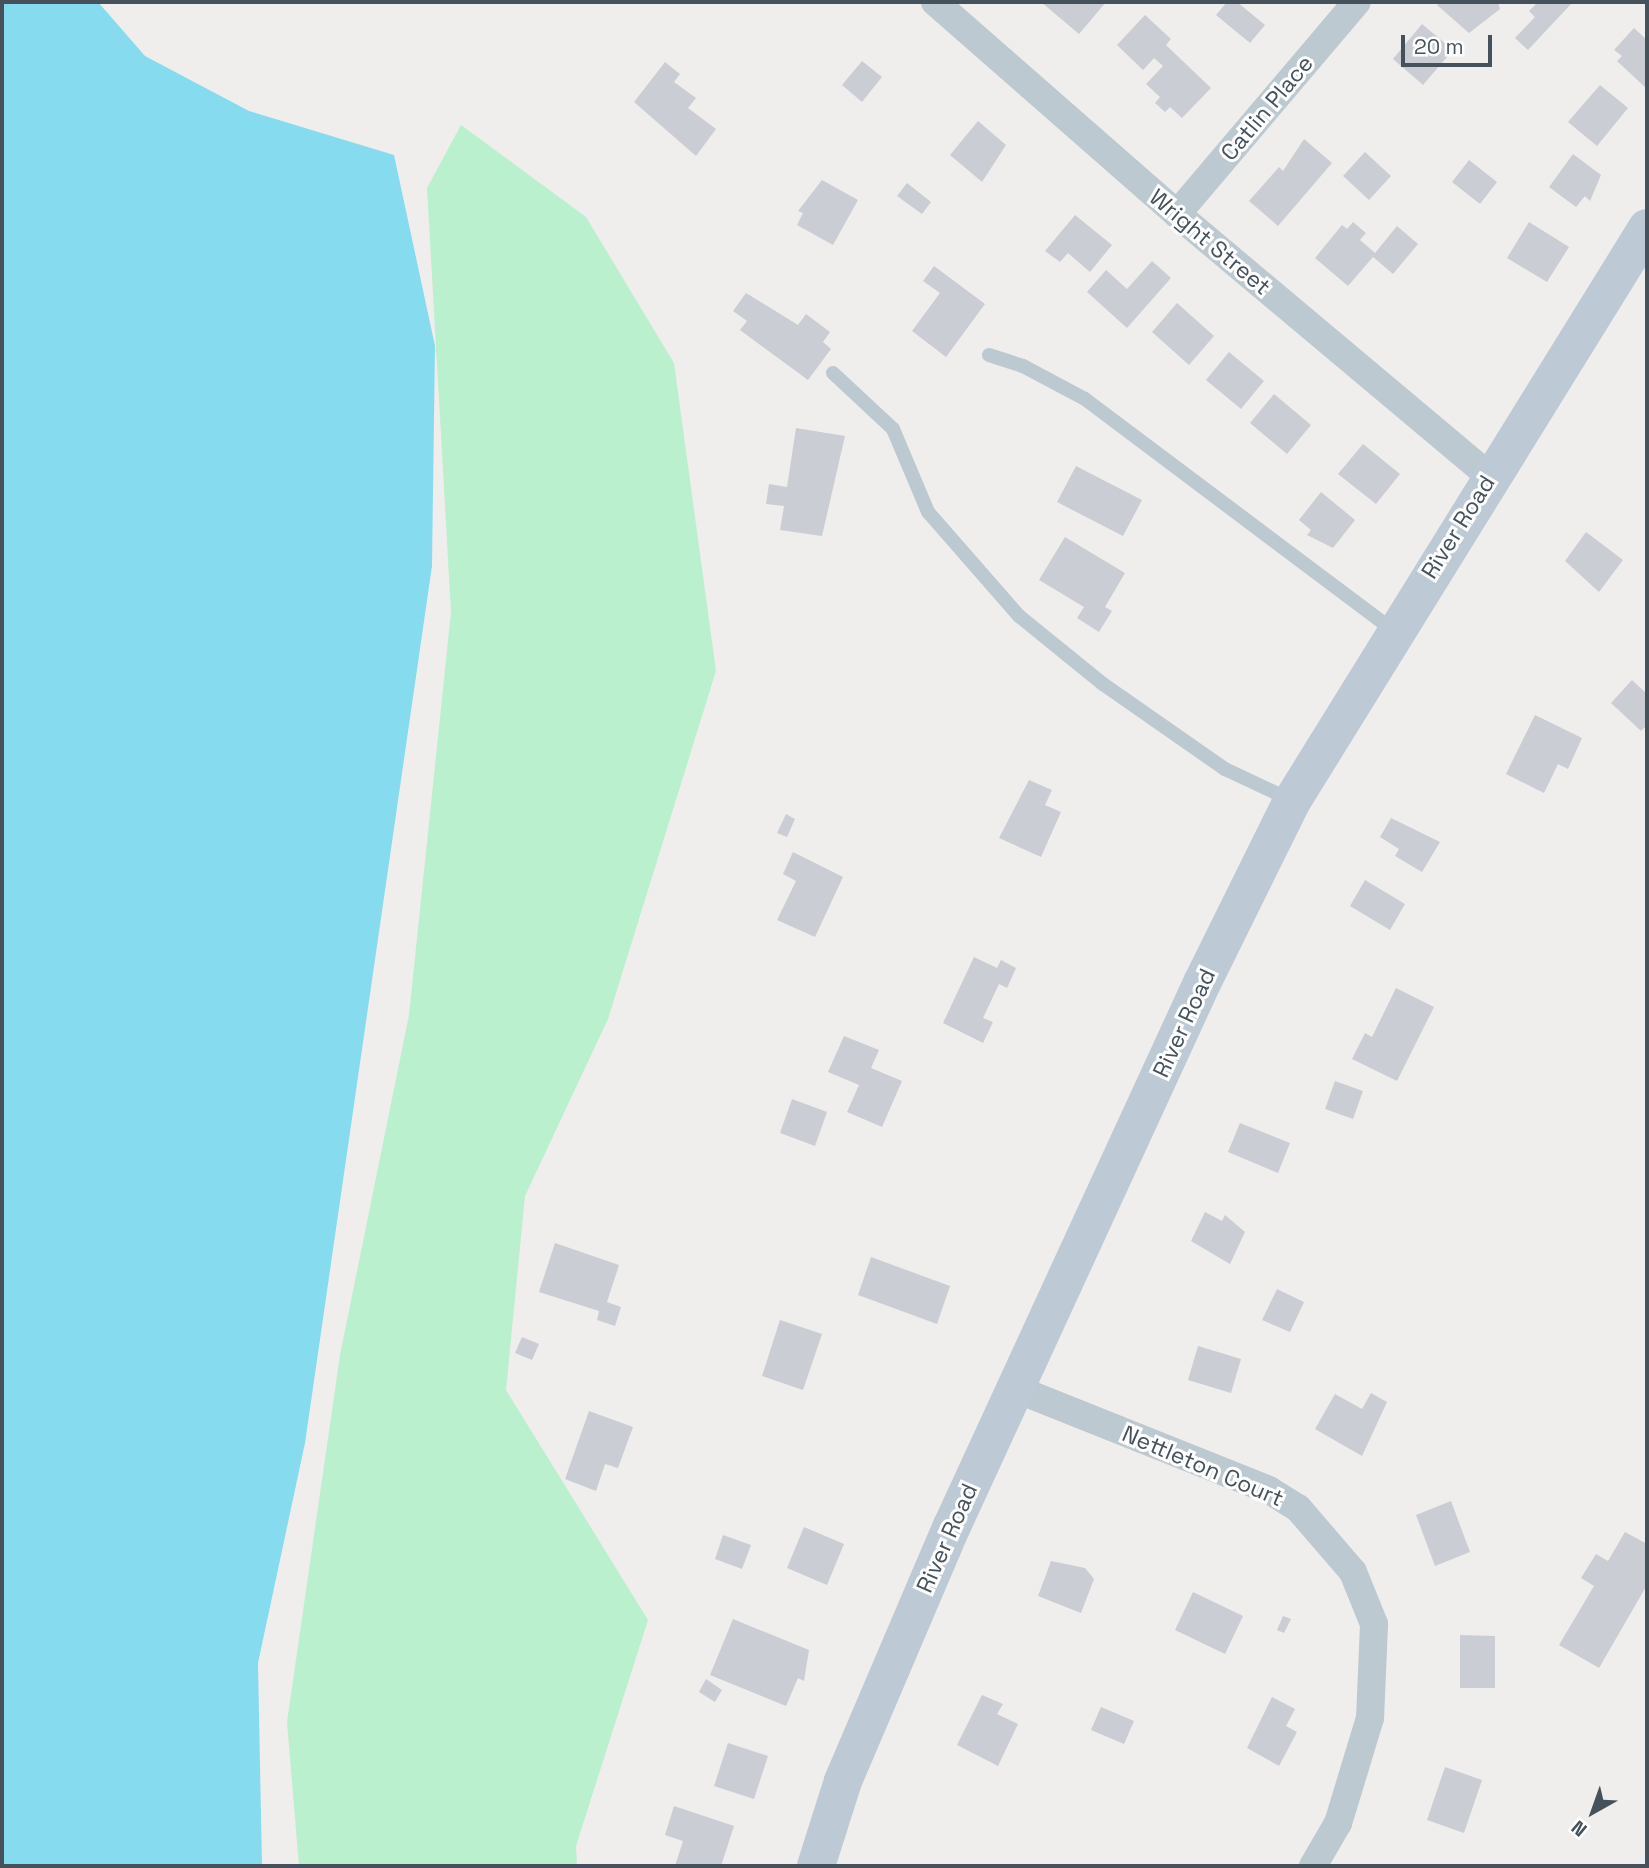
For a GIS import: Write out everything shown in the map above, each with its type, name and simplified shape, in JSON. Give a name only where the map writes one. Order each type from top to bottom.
[{"type":"main road","name":"River Road","points":[[816,1866],[843,1781],[1014,1388],[1292,801],[1393,630],[1647,228]]},
{"type":"street","name":"Wright Street","points":[[935,2],[1177,214],[1489,477]]},
{"type":"street","name":"Catlin Place","points":[[1177,214],[1357,2]]},
{"type":"street","name":"Nettleton Court","points":[[1014,1388],[1269,1490],[1298,1508],[1353,1572],[1374,1624],[1370,1718],[1338,1823],[1313,1866]]},
{"type":"lane","points":[[989,355],[1023,366],[1085,398],[1393,630]]},
{"type":"lane","points":[[833,373],[893,429],[928,512],[1019,615],[1102,684],[1224,769],[1292,801]]},
{"type":"green space","points":[[461,125],[586,217],[674,363],[716,671],[608,1019],[525,1196],[506,1390],[648,1620],[576,1846],[577,1866],[299,1866],[287,1722],[340,1355],[409,1015],[451,612],[427,188]]},
{"type":"water","points":[[2,2],[98,2],[145,56],[249,111],[394,155],[435,346],[432,566],[305,1443],[258,1663],[262,1866],[2,1866]]},
{"type":"building","points":[[1041,2],[1106,2],[1079,34]]},
{"type":"building","points":[[1227,2],[1237,2],[1265,25],[1250,43],[1216,15]]},
{"type":"building","points":[[1440,2],[1498,2],[1500,9],[1469,33],[1437,5]]},
{"type":"building","points":[[1538,2],[1572,3],[1528,50],[1515,38],[1535,17],[1529,11]]},
{"type":"building","points":[[1145,15],[1171,39],[1166,45],[1211,88],[1182,118],[1170,107],[1165,112],[1155,103],[1160,97],[1146,84],[1163,66],[1154,58],[1143,70],[1117,45]]},
{"type":"building","points":[[1422,24],[1453,50],[1423,85],[1393,59]]},
{"type":"building","points":[[1634,28],[1647,40],[1647,89],[1617,61],[1622,56],[1614,50]]},
{"type":"building","points":[[862,61],[882,77],[862,102],[842,85]]},
{"type":"building","points":[[665,62],[680,74],[674,82],[696,98],[688,108],[716,129],[696,156],[634,102]]},
{"type":"building","points":[[1600,85],[1628,108],[1597,146],[1568,122]]},
{"type":"building","points":[[978,121],[1006,145],[982,182],[950,155]]},
{"type":"building","points":[[1304,139],[1332,163],[1278,226],[1249,201],[1279,167],[1283,171]]},
{"type":"building","points":[[1365,152],[1391,176],[1369,200],[1343,176]]},
{"type":"building","points":[[1573,154],[1601,175],[1590,201],[1585,196],[1576,207],[1549,187]]},
{"type":"building","points":[[1469,160],[1497,182],[1480,204],[1452,182]]},
{"type":"building","points":[[822,180],[858,200],[833,245],[797,225],[803,213],[798,211]]},
{"type":"building","points":[[907,183],[931,202],[922,214],[897,196]]},
{"type":"building","points":[[1075,215],[1112,245],[1090,272],[1068,253],[1060,262],[1045,251]]},
{"type":"building","points":[[1353,222],[1366,233],[1360,240],[1375,253],[1397,226],[1418,244],[1393,274],[1373,257],[1348,286],[1315,258],[1342,225],[1347,229]]},
{"type":"building","points":[[1529,222],[1569,247],[1547,282],[1507,258]]},
{"type":"building","points":[[1152,261],[1171,278],[1127,328],[1087,292],[1106,270],[1127,289]]},
{"type":"building","points":[[934,266],[985,304],[946,357],[912,331],[940,293],[923,281]]},
{"type":"building","points":[[746,293],[798,325],[806,314],[830,332],[823,342],[831,349],[808,380],[740,330],[747,321],[733,311]]},
{"type":"building","points":[[1177,303],[1214,336],[1189,365],[1152,332]]},
{"type":"building","points":[[1229,352],[1264,381],[1241,409],[1206,380]]},
{"type":"building","points":[[1274,394],[1311,425],[1287,454],[1250,423]]},
{"type":"building","points":[[796,428],[845,436],[822,536],[780,530],[784,506],[766,504],[769,484],[787,487]]},
{"type":"building","points":[[1363,444],[1400,474],[1376,504],[1338,474]]},
{"type":"building","points":[[1076,466],[1142,500],[1123,536],[1057,502]]},
{"type":"building","points":[[1321,492],[1355,520],[1333,548],[1307,535],[1311,530],[1299,520]]},
{"type":"building","points":[[1586,532],[1623,560],[1599,592],[1565,561]]},
{"type":"building","points":[[1065,537],[1125,573],[1105,607],[1112,611],[1099,632],[1077,618],[1084,607],[1039,580]]},
{"type":"building","points":[[1632,680],[1647,694],[1647,725],[1641,731],[1611,703]]},
{"type":"building","points":[[1535,715],[1582,738],[1568,769],[1558,764],[1544,793],[1506,774]]},
{"type":"building","points":[[1029,780],[1052,790],[1045,805],[1061,812],[1041,857],[999,838]]},
{"type":"building","points":[[786,814],[795,819],[787,837],[777,833]]},
{"type":"building","points":[[1391,818],[1440,842],[1422,872],[1395,856],[1399,849],[1380,837]]},
{"type":"building","points":[[793,852],[843,877],[815,937],[777,920],[796,881],[783,874]]},
{"type":"building","points":[[1365,880],[1405,904],[1390,930],[1350,906]]},
{"type":"building","points":[[974,957],[997,968],[1001,960],[1016,968],[1007,988],[999,984],[983,1018],[993,1022],[983,1043],[943,1023]]},
{"type":"building","points":[[1396,988],[1434,1007],[1397,1081],[1352,1059],[1365,1033],[1372,1037]]},
{"type":"building","points":[[844,1036],[879,1050],[871,1068],[902,1081],[882,1127],[847,1112],[859,1085],[828,1072]]},
{"type":"building","points":[[1335,1081],[1363,1091],[1353,1119],[1325,1109]]},
{"type":"building","points":[[792,1099],[827,1112],[815,1146],[780,1133]]},
{"type":"building","points":[[1240,1123],[1290,1143],[1278,1173],[1228,1152]]},
{"type":"building","points":[[1205,1212],[1222,1221],[1225,1215],[1245,1232],[1230,1264],[1191,1241]]},
{"type":"building","points":[[555,1243],[619,1265],[607,1302],[621,1307],[615,1326],[597,1320],[599,1311],[539,1292]]},
{"type":"building","points":[[871,1257],[950,1286],[937,1324],[858,1295]]},
{"type":"building","points":[[1277,1289],[1304,1302],[1290,1332],[1262,1320]]},
{"type":"building","points":[[780,1320],[822,1334],[803,1390],[762,1376]]},
{"type":"building","points":[[522,1337],[539,1344],[532,1360],[515,1353]]},
{"type":"building","points":[[1198,1346],[1241,1359],[1231,1393],[1188,1380]]},
{"type":"building","points":[[1371,1393],[1387,1402],[1362,1456],[1315,1429],[1335,1394],[1362,1409]]},
{"type":"building","points":[[589,1411],[633,1427],[618,1468],[605,1464],[596,1491],[565,1479]]},
{"type":"building","points":[[1451,1501],[1470,1552],[1435,1566],[1416,1515]]},
{"type":"building","points":[[804,1527],[844,1544],[827,1585],[787,1568]]},
{"type":"building","points":[[1625,1532],[1647,1544],[1647,1585],[1599,1668],[1559,1645],[1594,1586],[1581,1578],[1596,1554],[1608,1561]]},
{"type":"building","points":[[723,1535],[751,1545],[742,1569],[715,1559]]},
{"type":"building","points":[[1051,1561],[1085,1568],[1094,1579],[1081,1613],[1038,1596]]},
{"type":"building","points":[[1193,1592],[1243,1616],[1225,1654],[1175,1630]]},
{"type":"building","points":[[1283,1616],[1291,1619],[1284,1633],[1277,1630]]},
{"type":"building","points":[[733,1619],[809,1650],[804,1681],[798,1678],[786,1706],[710,1675]]},
{"type":"building","points":[[1460,1635],[1495,1636],[1495,1688],[1460,1688]]},
{"type":"building","points":[[706,1679],[722,1690],[715,1702],[699,1692]]},
{"type":"building","points":[[982,1695],[1003,1704],[997,1714],[1018,1724],[998,1766],[957,1745]]},
{"type":"building","points":[[1272,1697],[1295,1709],[1286,1726],[1297,1732],[1279,1766],[1247,1748]]},
{"type":"building","points":[[1101,1707],[1134,1721],[1124,1744],[1091,1730]]},
{"type":"building","points":[[728,1743],[768,1756],[754,1799],[714,1786]]},
{"type":"building","points":[[1445,1767],[1482,1780],[1464,1833],[1427,1820]]},
{"type":"building","points":[[674,1806],[734,1826],[721,1866],[675,1866],[683,1841],[665,1835]]}]
